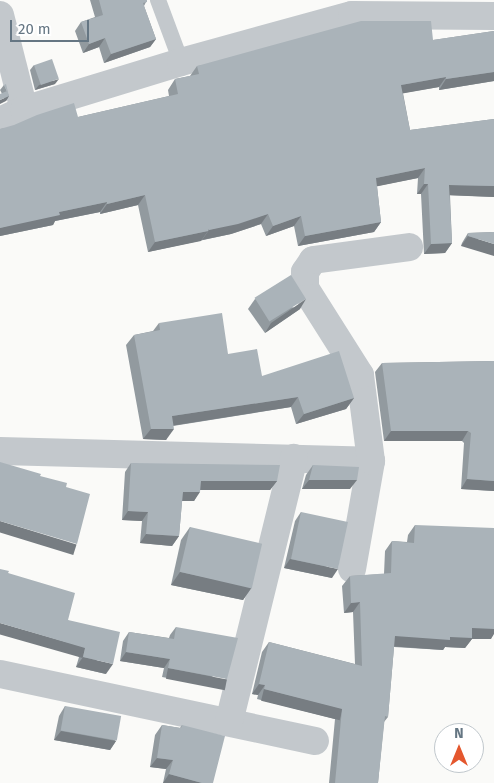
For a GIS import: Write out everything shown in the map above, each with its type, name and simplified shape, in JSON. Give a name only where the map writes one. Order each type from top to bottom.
[{"type":"street","points":[[0,121],[24,110],[353,7],[494,16]]},
{"type":"street","points":[[0,15],[24,110]]},
{"type":"street","points":[[352,569],[370,461],[360,375],[305,288],[305,272],[313,260],[410,247]]},
{"type":"street","points":[[0,451],[370,461]]},
{"type":"street","points":[[228,722],[294,458]]},
{"type":"street","points":[[0,674],[315,741]]},
{"type":"lane","points":[[158,0],[181,62]]},
{"type":"building","points":[[99,0],[147,0],[147,2],[143,3],[156,39],[111,54],[105,38],[89,44],[81,22],[103,15]]},
{"type":"building","points":[[361,21],[431,21],[433,40],[494,31],[494,72],[446,79],[446,77],[401,85],[410,130],[494,119],[494,186],[449,185],[452,243],[431,244],[428,184],[424,184],[425,168],[376,178],[381,222],[305,236],[301,216],[273,226],[268,214],[238,224],[155,242],[145,195],[59,212],[60,215],[0,228],[0,129],[74,103],[78,117],[178,94],[175,79],[199,74],[197,66]]},
{"type":"building","points":[[52,59],[59,79],[41,85],[34,65]]},
{"type":"building","points":[[6,84],[9,96],[0,100],[0,94],[7,91],[4,85]]},
{"type":"building","points":[[494,232],[494,244],[468,236],[468,233]]},
{"type":"building","points":[[291,275],[306,299],[269,322],[255,298]]},
{"type":"building","points":[[222,313],[228,354],[257,349],[262,376],[339,351],[354,398],[304,414],[298,397],[172,416],[174,429],[151,429],[134,335],[160,330],[159,323]]},
{"type":"building","points":[[494,361],[494,481],[467,479],[471,433],[468,431],[391,431],[382,363]]},
{"type":"building","points":[[0,462],[67,483],[66,487],[90,494],[77,544],[0,521]]},
{"type":"building","points":[[131,463],[280,465],[277,481],[201,481],[200,492],[183,492],[179,536],[146,534],[148,512],[128,511]]},
{"type":"building","points":[[313,465],[359,467],[357,480],[309,480]]},
{"type":"building","points":[[301,512],[348,522],[338,569],[291,559]]},
{"type":"building","points":[[415,525],[494,528],[494,629],[472,628],[472,638],[450,637],[450,640],[395,636],[388,717],[385,716],[378,783],[335,783],[342,709],[264,689],[265,685],[259,684],[269,642],[362,666],[360,602],[351,603],[350,576],[391,573],[392,541],[414,543]]},
{"type":"building","points":[[190,527],[262,544],[252,588],[180,572]]},
{"type":"building","points":[[0,569],[75,593],[68,620],[120,632],[113,664],[83,657],[85,648],[0,623]]},
{"type":"building","points":[[176,627],[238,638],[227,679],[168,668],[170,659],[126,652],[129,632],[174,639]]},
{"type":"building","points":[[65,706],[121,716],[117,741],[61,731]]},
{"type":"building","points":[[162,725],[181,728],[182,725],[225,736],[213,783],[202,783],[169,774],[173,760],[157,758]]}]
